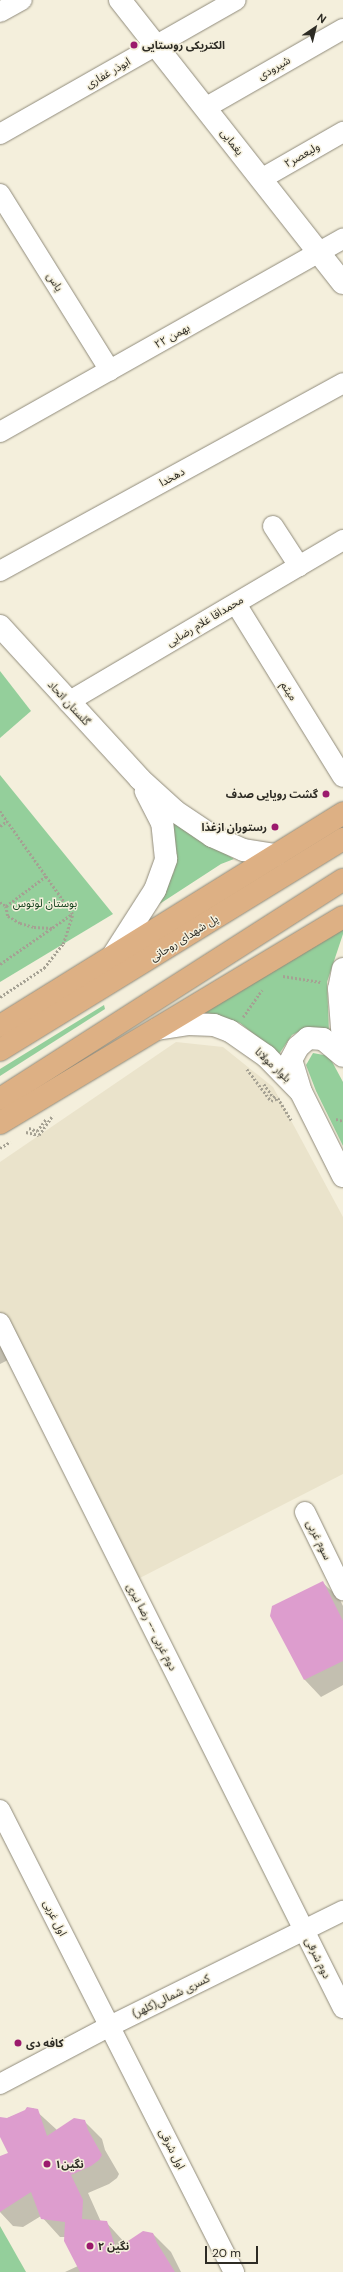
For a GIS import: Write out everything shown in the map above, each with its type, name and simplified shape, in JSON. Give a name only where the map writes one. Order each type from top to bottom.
[{"type":"main road","points":[[0,1026],[343,813]]},
{"type":"main road","name":"پل شهدای روحانی","points":[[0,1050],[26,1036],[343,839]]},
{"type":"main road","points":[[0,1099],[343,880]]},
{"type":"main road","points":[[7,1129],[154,1029],[343,917]]},
{"type":"street","points":[[0,12],[22,0]]},
{"type":"street","name":"یغمایی","points":[[120,0],[343,283]]},
{"type":"street","name":"ابوذر غفاری","points":[[0,134],[236,0]]},
{"type":"street","name":"شیرودی","points":[[205,108],[343,29]]},
{"type":"street","name":"ولیعصر۲","points":[[261,179],[343,132]]},
{"type":"street","name":"یاس","points":[[0,194],[110,370]]},
{"type":"street","name":"۲۲ بهمن","points":[[0,432],[343,239]]},
{"type":"street","name":"دهخدا","points":[[0,571],[343,383]]},
{"type":"street","points":[[273,526],[299,566]]},
{"type":"street","name":"محمداقا غلام رضایی","points":[[68,702],[343,540]]},
{"type":"street","name":"میثم","points":[[236,604],[343,777]]},
{"type":"street","name":"گلستان اتحاد","points":[[0,626],[140,779]]},
{"type":"street","points":[[140,779],[174,811],[212,836],[244,850],[276,855]]},
{"type":"street","points":[[114,954],[155,890],[166,859],[162,823],[140,779]]},
{"type":"street","points":[[335,976],[338,989],[343,1041]]},
{"type":"street","name":"بلوار مولانا","points":[[154,1029],[188,1024],[214,1025],[230,1031],[266,1056],[301,1092],[343,1176]]},
{"type":"street","points":[[301,1092],[292,1060],[298,1047],[308,1038],[323,1039],[343,1056]]},
{"type":"street","name":"دوم غربی -- رضا نیری","points":[[0,1323],[304,1930]]},
{"type":"street","name":"سوم غربی","points":[[305,1512],[343,1590]]},
{"type":"street","name":"اول غربی","points":[[0,1810],[110,2026]]},
{"type":"street","name":"کسری شمالی(کلهر)","points":[[0,2084],[110,2026],[343,1911]]},
{"type":"street","name":"دوم شرقی","points":[[304,1930],[343,2008]]},
{"type":"street","name":"اول شرقی","points":[[110,2026],[234,2272]]},
{"type":"path","points":[[0,811],[73,914]]},
{"type":"path","points":[[0,826],[7,821]]},
{"type":"path","points":[[6,906],[46,876]]},
{"type":"path","points":[[0,902],[6,906],[8,916],[20,923],[34,927],[52,928]]},
{"type":"path","points":[[0,964],[73,914]]},
{"type":"path","points":[[0,997],[44,968],[63,944],[73,914]]},
{"type":"path","points":[[280,976],[335,976]]},
{"type":"path","points":[[240,1023],[264,987]]},
{"type":"path","points":[[244,1065],[257,1080],[271,1101],[278,1098],[293,1123]]},
{"type":"path","points":[[250,1067],[273,1097],[280,1094],[294,1118]]},
{"type":"path","points":[[51,1112],[37,1131],[28,1127],[21,1133],[28,1131],[35,1135],[40,1135],[58,1109]]},
{"type":"path","points":[[0,1144],[7,1129]]},
{"type":"path","points":[[0,1148],[11,1141]]},
{"type":"shaded area","points":[[176,1042],[223,1047],[273,1087],[343,1217],[343,1474],[130,1583],[0,1323],[0,1162]]},
{"type":"green space","points":[[0,671],[31,711],[0,738]]},
{"type":"green space","name":"بوستان لوتوس","points":[[0,775],[113,914],[0,982]]},
{"type":"green space","points":[[170,821],[174,821],[234,859],[221,864],[158,905],[155,902],[174,872],[176,851]]},
{"type":"green space","points":[[343,923],[343,934],[327,982],[329,1032],[304,1029],[292,1035],[279,1054],[240,1023],[198,1010]]},
{"type":"green space","points":[[104,1005],[105,1009],[0,1076],[0,1069]]},
{"type":"green space","points":[[313,1053],[329,1056],[343,1082],[343,1146],[316,1091],[306,1065]]},
{"type":"green space","points":[[0,2226],[26,2272],[0,2272]]},
{"type":"building","points":[[323,1581],[343,1621],[343,1661],[304,1680],[270,1616],[272,1606]]},
{"type":"building","name":"نگین۱","points":[[27,2107],[38,2109],[47,2136],[74,2118],[85,2120],[88,2130],[102,2155],[99,2160],[91,2166],[71,2175],[83,2200],[82,2219],[107,2221],[116,2249],[143,2231],[153,2233],[157,2243],[175,2272],[80,2272],[64,2241],[65,2222],[41,2219],[31,2192],[0,2212],[0,2156],[8,2153],[0,2137],[0,2117],[7,2118],[25,2110]]},
{"type":"place","name":"الکتریکی روستایی","points":[[134,45]]},
{"type":"place","name":"گشت رویایی صدف","points":[[326,794]]},
{"type":"place","name":"رستوران ازغذا","points":[[275,827]]},
{"type":"place","name":"کافه دی","points":[[18,2043]]},
{"type":"place","name":"نگین۱","points":[[47,2164]]},
{"type":"place","name":"نگین ۲","points":[[90,2246]]}]
